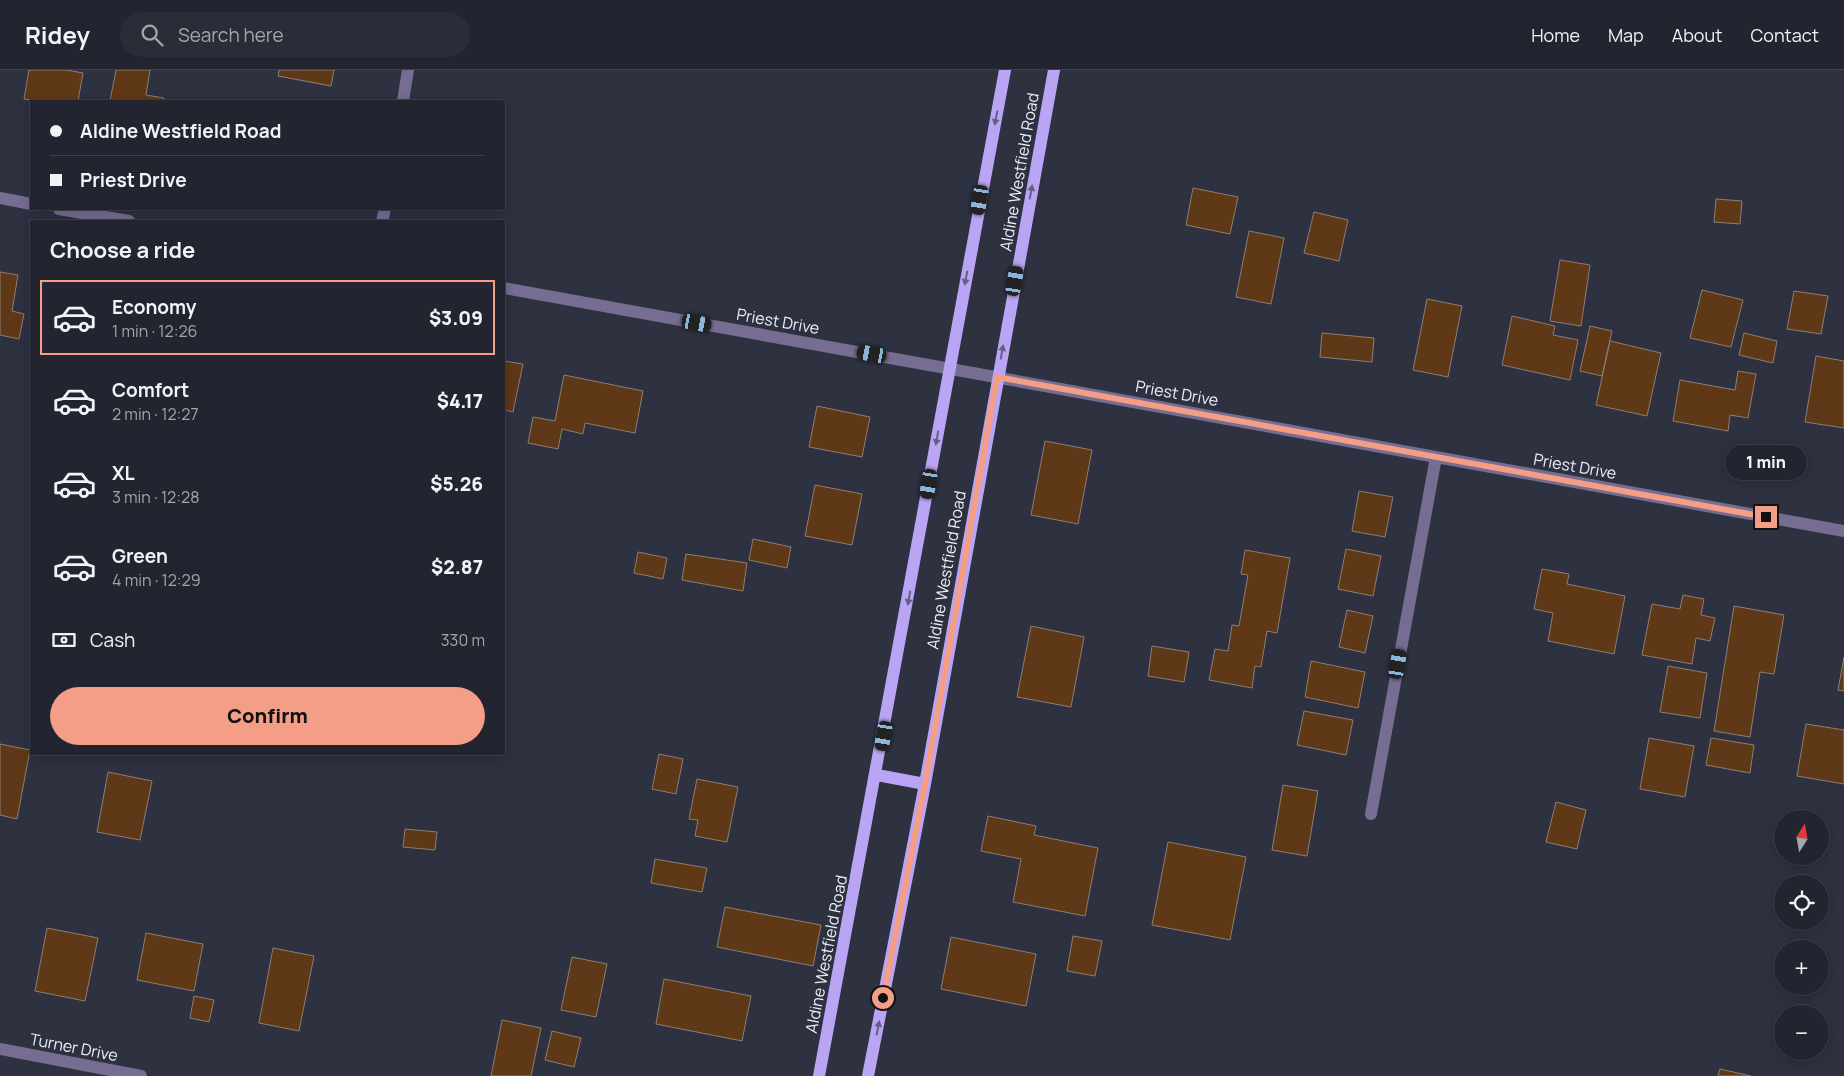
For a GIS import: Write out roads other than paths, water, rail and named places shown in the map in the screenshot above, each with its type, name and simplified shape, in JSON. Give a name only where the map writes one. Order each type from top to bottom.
[{"type":"main road","name":"Aldine Westfield Road","points":[[819,1076],[877,775],[949,368],[1005,70]]},
{"type":"main road","name":"Aldine Westfield Road","points":[[868,1076],[925,784],[997,377],[1054,70]]},
{"type":"main road","points":[[877,775],[925,784]]},
{"type":"street","points":[[403,100],[408,70]]},
{"type":"street","points":[[0,198],[30,204]]},
{"type":"street","points":[[65,210],[123,220]]},
{"type":"street","name":"Priest Drive","points":[[505,288],[1844,531]]},
{"type":"street","points":[[1371,814],[1436,457]]},
{"type":"street","name":"Turner Drive","points":[[0,1049],[141,1076]]}]
